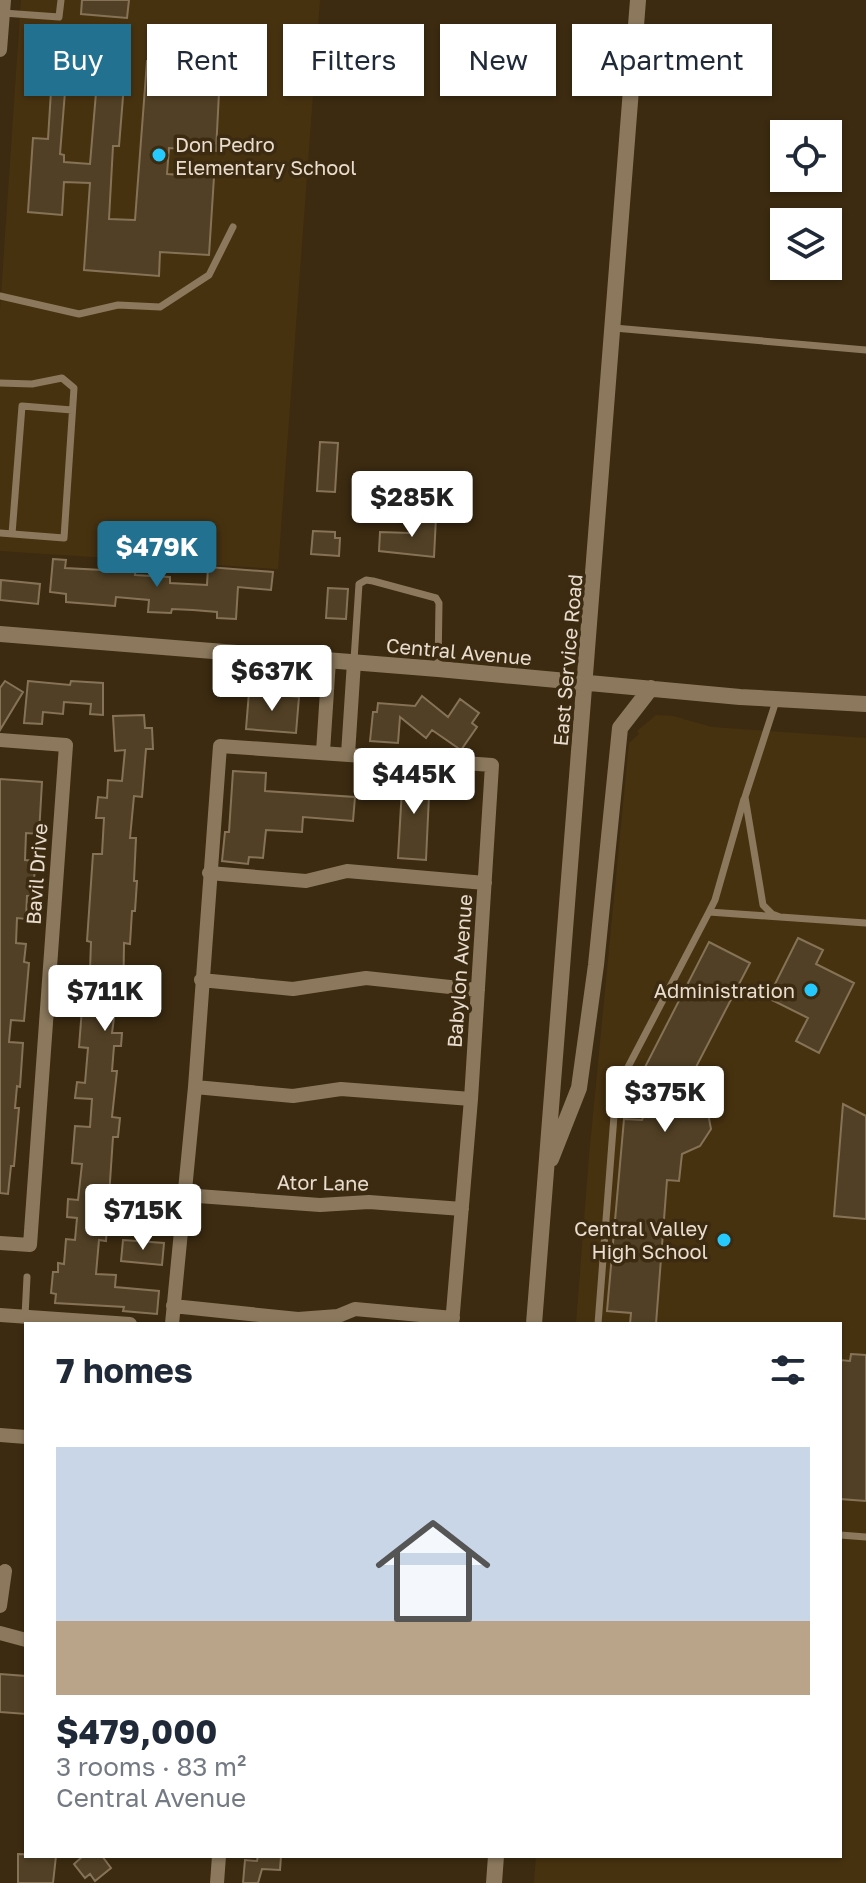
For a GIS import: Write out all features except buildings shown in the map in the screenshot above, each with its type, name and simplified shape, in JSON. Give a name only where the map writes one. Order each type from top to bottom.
[{"type":"street","name":"East Service Road","points":[[534,1322],[638,0]]},
{"type":"street","points":[[0,50],[3,6]]},
{"type":"street","name":"Central Avenue","points":[[0,634],[866,704]]},
{"type":"street","points":[[323,752],[329,660]]},
{"type":"street","points":[[348,754],[354,662]]},
{"type":"street","points":[[545,1176],[579,1088],[596,965],[620,728],[651,688]]},
{"type":"street","name":"Bavil Drive","points":[[0,740],[66,745],[30,1245],[0,1243]]},
{"type":"street","name":"Babylon Avenue","points":[[172,1322],[195,1087],[220,746],[492,765],[471,1099],[452,1321]]},
{"type":"street","points":[[209,873],[306,881],[347,871],[485,883]]},
{"type":"street","points":[[201,980],[293,989],[366,978],[478,990]]},
{"type":"street","points":[[195,1087],[293,1096],[341,1089],[471,1099]]},
{"type":"street","name":"Ator Lane","points":[[184,1195],[320,1205],[369,1202],[462,1209]]},
{"type":"street","points":[[173,1306],[298,1319],[338,1316],[355,1309],[452,1321]]},
{"type":"street","points":[[0,1315],[104,1322]]},
{"type":"street","points":[[0,1435],[24,1437]]},
{"type":"street","points":[[0,1606],[5,1571]]},
{"type":"street","points":[[0,1633],[24,1639]]},
{"type":"street","points":[[217,1883],[219,1858]]},
{"type":"street","points":[[494,1883],[496,1858]]},
{"type":"lane","points":[[3,6],[59,17],[61,0]]},
{"type":"lane","points":[[0,296],[79,314],[118,305],[160,307],[209,275],[233,227]]},
{"type":"lane","points":[[614,328],[866,350]]},
{"type":"lane","points":[[0,383],[32,384],[62,378],[74,388],[64,538],[0,533]]},
{"type":"lane","points":[[12,534],[22,406],[72,410]]},
{"type":"lane","points":[[354,662],[359,584],[366,580],[436,598],[439,603],[438,669]]},
{"type":"lane","points":[[598,1322],[616,1090],[715,900],[777,699]]},
{"type":"lane","points":[[745,797],[763,905],[780,917]]},
{"type":"lane","points":[[709,912],[866,923]]},
{"type":"lane","points":[[25,1316],[27,1277]]},
{"type":"lane","points":[[842,1535],[866,1537]]},
{"type":"shaded area","name":"Don Pedro Elementary School","points":[[21,0],[320,0],[318,24],[283,24],[283,96],[313,96],[278,569],[0,551],[0,310]]},
{"type":"shaded area","name":"Central Valley High School","points":[[656,715],[673,716],[712,727],[866,738],[866,1883],[534,1883],[536,1858],[842,1858],[842,1322],[576,1322],[629,743],[639,734],[637,731]]},
{"type":"place","name":"Don Pedro Elementary School","points":[[159,155]]},
{"type":"place","name":"Administration","points":[[811,990]]},
{"type":"place","name":"Central Valley High School","points":[[724,1240]]}]
